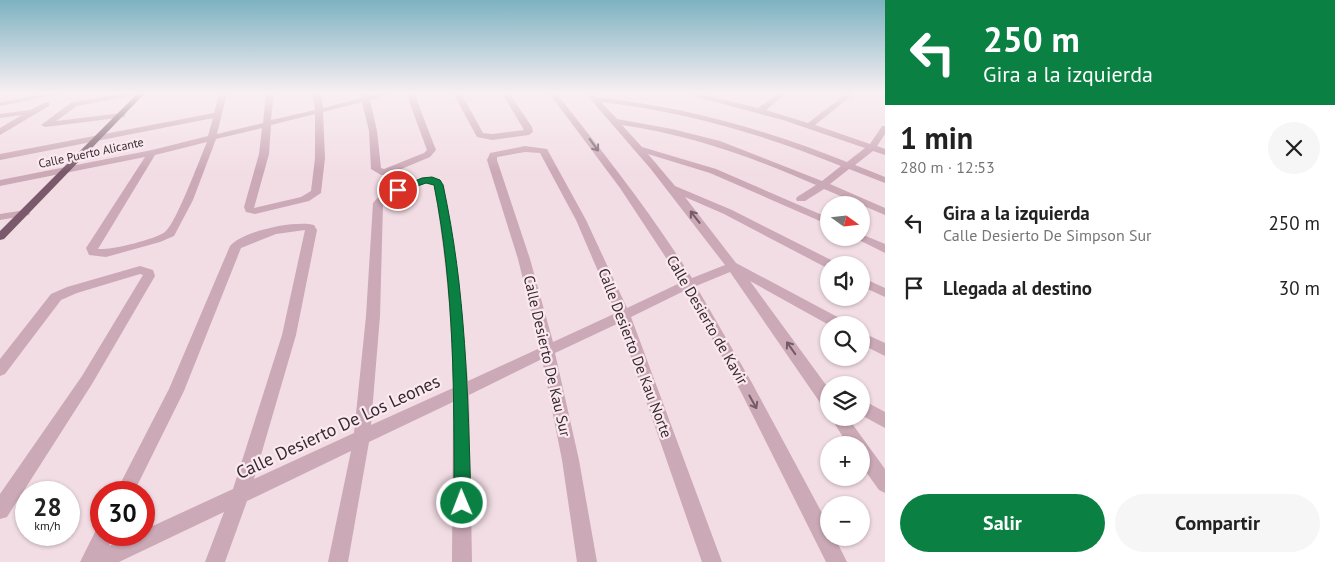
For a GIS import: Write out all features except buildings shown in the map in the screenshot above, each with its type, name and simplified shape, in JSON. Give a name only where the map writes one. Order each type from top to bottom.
[{"type":"main road","points":[[0,238],[118,119]]},
{"type":"street","points":[[0,132],[21,119]]},
{"type":"street","points":[[53,119],[45,125],[89,119]]},
{"type":"street","points":[[0,156],[193,119]]},
{"type":"street","points":[[152,153],[92,248],[93,252],[106,253],[156,240],[170,234],[188,200],[212,139],[218,119]]},
{"type":"street","points":[[267,119],[264,154],[249,207],[250,210],[260,211],[269,209],[305,199],[316,193],[320,119]]},
{"type":"street","name":"Calle Puerto Alicante","points":[[0,183],[152,153],[285,119]]},
{"type":"street","points":[[370,119],[376,169],[384,173],[430,153],[431,147],[420,119]]},
{"type":"street","points":[[471,119],[477,131],[485,137],[524,134],[530,130],[522,119]]},
{"type":"street","name":"Calle Desierto de Kavir","points":[[573,119],[632,198],[688,284],[774,441],[837,562]]},
{"type":"street","points":[[711,119],[732,124],[885,180]]},
{"type":"street","points":[[791,119],[885,152]]},
{"type":"street","points":[[810,125],[818,119]]},
{"type":"street","points":[[613,121],[640,149],[672,188],[732,266],[820,390]]},
{"type":"street","points":[[613,121],[642,125],[700,138],[762,159],[885,212]]},
{"type":"street","points":[[801,199],[823,185],[872,147],[885,128]]},
{"type":"street","name":"Calle Desierto De Kau Sur","points":[[544,151],[534,149],[493,155],[492,160],[514,222],[549,351],[573,470],[587,562]]},
{"type":"street","points":[[640,149],[704,166],[737,179],[820,218]]},
{"type":"street","name":"Calle Desierto De Kau Norte","points":[[544,151],[581,220],[623,314],[712,562]]},
{"type":"street","points":[[338,562],[362,436],[374,298],[378,202],[385,196],[425,180],[437,182],[446,222],[451,260],[461,392],[462,562]]},
{"type":"street","points":[[672,188],[728,212],[820,259]]},
{"type":"street","points":[[0,217],[24,212]]},
{"type":"street","points":[[131,481],[176,391],[233,251],[241,242],[297,226],[310,226],[311,230],[289,335],[240,495],[215,562]]},
{"type":"street","points":[[870,241],[885,248]]},
{"type":"street","points":[[732,266],[824,316]]},
{"type":"street","name":"Calle Desierto De Los Leones","points":[[97,562],[362,436],[549,351],[623,314],[732,266]]},
{"type":"street","points":[[0,370],[56,297],[72,290],[140,270],[149,273],[149,276],[87,380],[0,510]]},
{"type":"street","points":[[870,286],[885,293]]},
{"type":"street","points":[[870,342],[885,350]]},
{"type":"street","points":[[808,373],[820,380]]},
{"type":"street","points":[[870,412],[885,421]]},
{"type":"street","points":[[870,463],[885,484]]},
{"type":"street","points":[[90,562],[98,546]]},
{"type":"route","points":[[398,190],[425,180],[432,180],[439,185],[443,203],[451,260],[461,392],[462,503]]}]
